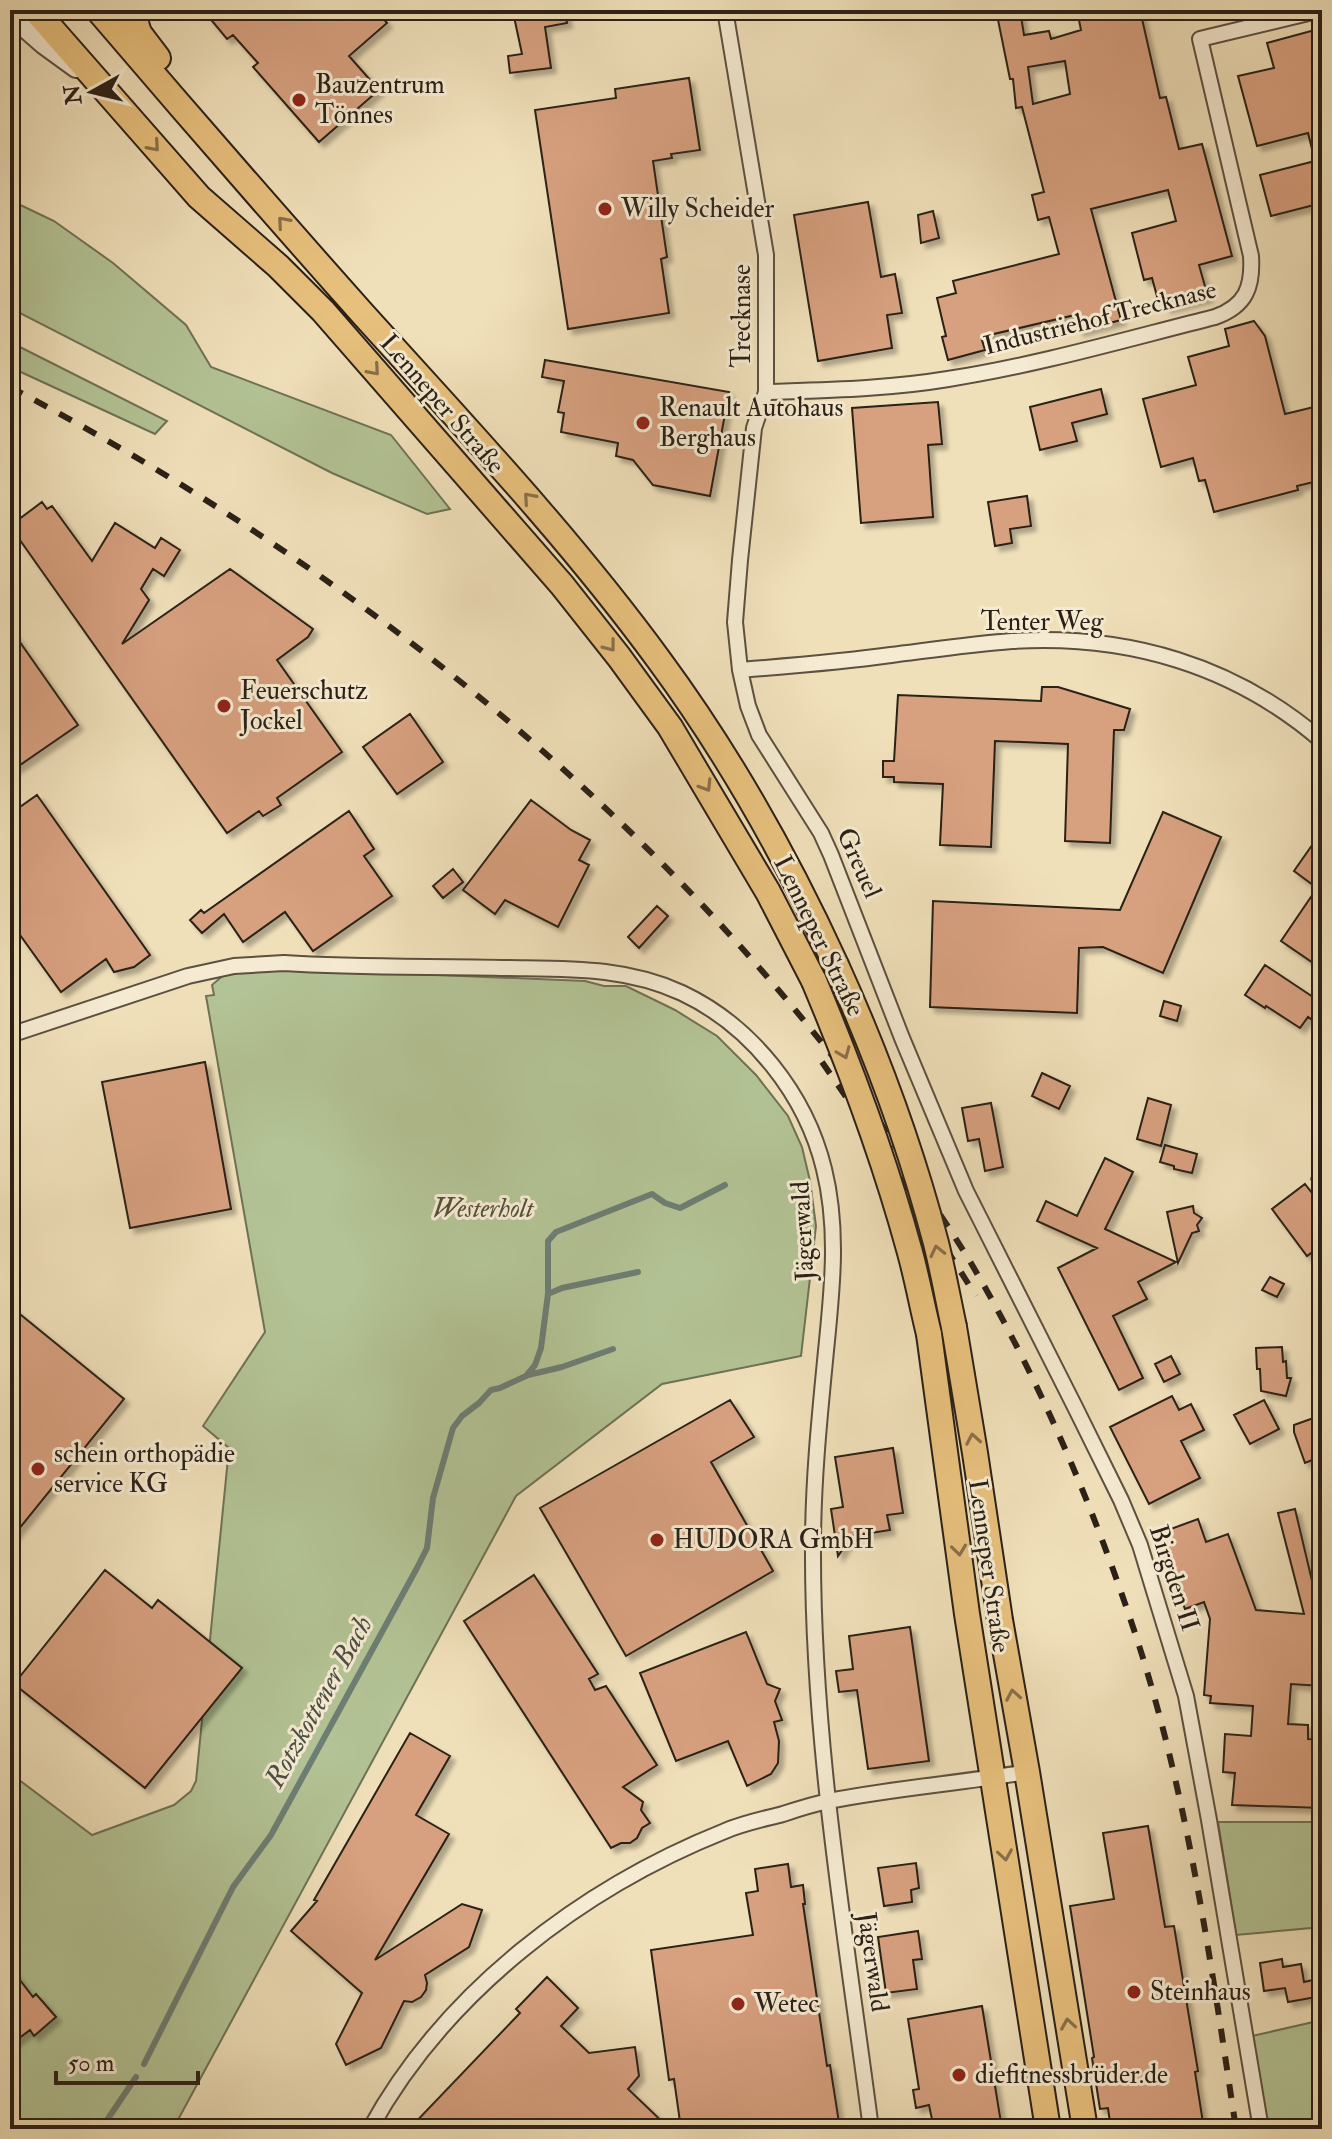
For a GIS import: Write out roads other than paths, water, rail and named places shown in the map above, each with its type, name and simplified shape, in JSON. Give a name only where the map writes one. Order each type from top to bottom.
[{"type":"main road","name":"Lenneper Straße","points":[[35,10],[199,197],[278,266],[323,311],[562,585],[670,727],[768,892],[814,981],[849,1066],[882,1160],[910,1252],[929,1334],[967,1614],[1048,2129]]},
{"type":"main road","name":"Lenneper Straße","points":[[98,10],[360,311],[523,491],[661,663],[731,767],[783,857],[836,965],[875,1058],[913,1166],[936,1245],[954,1327],[1085,2129]]},
{"type":"main road","points":[[132,10],[139,33],[196,99],[202,129]]},
{"type":"street","name":"Trecknase","points":[[725,10],[766,255],[766,392],[754,428],[740,560],[735,622],[740,670]]},
{"type":"street","name":"Industriehof Trecknase","points":[[766,392],[870,387],[984,373],[1215,317],[1234,308],[1250,283],[1251,256],[1200,39],[1321,10]]},
{"type":"street","points":[[10,15],[43,44],[102,87]]},
{"type":"street","name":"Tenter Weg","points":[[740,670],[1014,641],[1093,642],[1147,650],[1214,673],[1253,693],[1322,741]]},
{"type":"street","name":"Greuel","points":[[740,670],[748,706],[759,735],[821,833],[831,855],[919,1082]]},
{"type":"street","name":"Jägerwald","points":[[10,1035],[188,976],[234,966],[270,963],[600,970],[660,984],[685,994],[743,1034],[772,1065],[795,1098],[811,1132],[824,1169],[831,1211],[834,1254],[815,1470],[813,1628],[828,1801],[871,2129]]},
{"type":"street","name":"Birgden II","points":[[919,1082],[978,1217],[1121,1500],[1140,1545],[1186,1696],[1261,2129]]},
{"type":"street","points":[[370,2129],[408,2070],[459,2009],[551,1927],[597,1894],[728,1829],[828,1801],[1027,1772]]},
{"type":"waterway","points":[[1313,1179],[1322,1191]]},
{"type":"waterway","name":"Rotzkottener Bach","points":[[144,2064],[233,1887],[271,1835],[427,1548],[433,1498],[453,1428],[491,1390],[526,1376],[535,1365],[541,1348],[548,1294],[548,1241],[556,1232],[652,1194],[680,1208],[725,1185]]},
{"type":"waterway","name":"Rotzkottener Bach","points":[[548,1294],[562,1288],[638,1272]]},
{"type":"waterway","name":"Rotzkottener Bach","points":[[528,1375],[613,1349]]},
{"type":"waterway","name":"Rotzkottener Bach","points":[[101,2129],[136,2077]]},
{"type":"railway","points":[[10,387],[128,453],[244,524],[356,602],[464,684],[567,773],[665,867],[758,966],[862,1096],[968,1258],[1018,1348],[1062,1442],[1119,1587],[1154,1696],[1184,1819],[1236,2129]]},
{"type":"railway","points":[[822,1062],[897,1171],[976,1296]]},
{"type":"place","name":"Bauzentrum Tönnes","points":[[299,100]]},
{"type":"place","name":"Willy Scheider","points":[[605,209]]},
{"type":"place","name":"Renault Autohaus Berghaus","points":[[643,423]]},
{"type":"place","name":"Feuerschutz Jockel","points":[[224,706]]},
{"type":"place","name":"schein orthopädie service KG","points":[[38,1469]]},
{"type":"place","name":"HUDORA GmbH","points":[[657,1540]]},
{"type":"place","name":"Steinhaus","points":[[1134,1992]]},
{"type":"place","name":"Wetec","points":[[738,2004]]},
{"type":"place","name":"diefitnessbrüder.de","points":[[959,2075]]},
{"type":"park label","name":"Westerholt","points":[[483,1209]]}]
